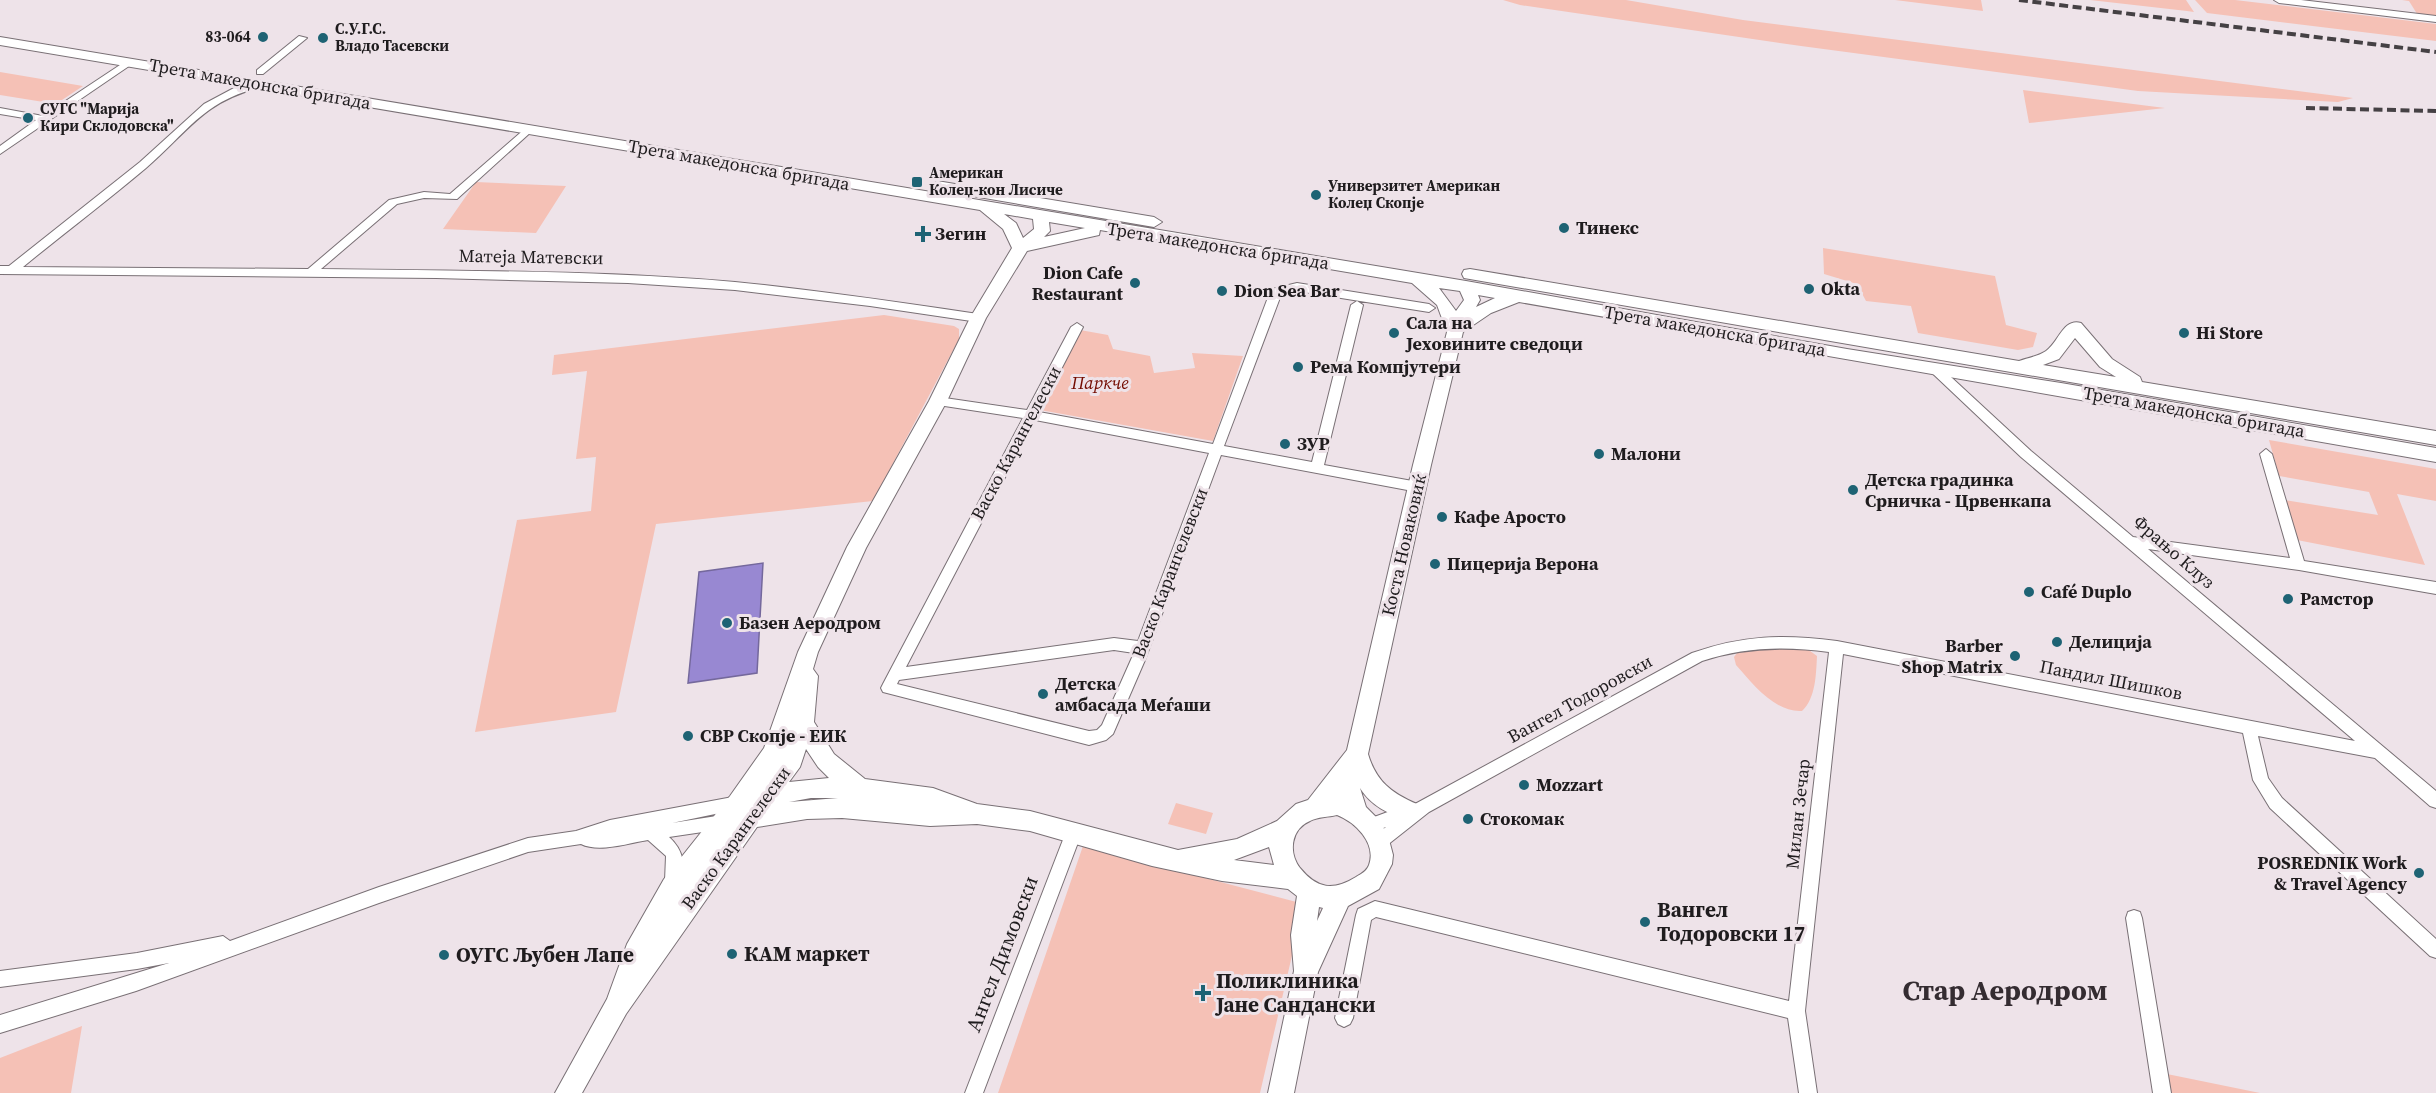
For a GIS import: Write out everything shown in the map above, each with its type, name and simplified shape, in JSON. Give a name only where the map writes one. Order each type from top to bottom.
[{"type":"street","points":[[2279,0],[2436,19]]},
{"type":"street","name":"Трета македонска бригада","points":[[0,27],[527,130],[983,207],[1044,210],[1108,228],[1409,277],[1466,280],[1518,296],[1939,373],[2436,455]]},
{"type":"street","points":[[6,270],[164,147],[184,123],[212,100],[259,78],[302,38]]},
{"type":"street","name":"Трета македонска бригада","points":[[0,41],[216,77],[259,78],[1044,210],[1285,245],[1466,280],[2022,366],[2164,393],[2436,438]]},
{"type":"street","points":[[0,151],[129,62]]},
{"type":"street","points":[[212,100],[222,85],[216,77]]},
{"type":"street","points":[[0,111],[45,119]]},
{"type":"street","points":[[309,274],[393,202],[424,195],[453,196],[527,130]]},
{"type":"street","points":[[983,207],[1010,226],[1020,248]]},
{"type":"street","points":[[978,318],[1020,248],[1042,231],[1044,210]]},
{"type":"street","points":[[1020,248],[1108,228]]},
{"type":"street","name":"Матеја Матевски","points":[[6,270],[436,274],[680,282],[870,302],[978,318]]},
{"type":"street","points":[[1409,277],[1440,295],[1458,325],[1484,308],[1518,296]]},
{"type":"street","name":"Коста Новаковиќ","points":[[1370,826],[1349,792],[1351,762],[1458,325],[1472,300],[1466,280]]},
{"type":"street","name":"Васко Карангелевски","points":[[891,681],[1089,738],[1101,735],[1108,729],[1142,648],[1276,292],[1297,287],[1429,308]]},
{"type":"street","points":[[1317,468],[1357,304]]},
{"type":"street","name":"Васко Карангелески","points":[[568,1093],[617,1005],[745,811],[782,731],[808,652],[857,547],[938,400],[978,318]]},
{"type":"street","name":"Васко Карангелески","points":[[891,681],[1077,327]]},
{"type":"street","points":[[2022,366],[2053,355],[2075,327],[2106,363],[2115,370],[2164,393]]},
{"type":"street","name":"Фрањо Клуз","points":[[1939,373],[2026,454],[2381,753]]},
{"type":"street","points":[[938,400],[1031,415],[1418,487]]},
{"type":"street","points":[[2266,454],[2299,565]]},
{"type":"street","points":[[2133,542],[2299,565],[2436,588]]},
{"type":"street","name":"Пандил Шишков","points":[[1762,640],[1837,647],[2381,753],[2436,801]]},
{"type":"street","name":"Вангел Тодоровски","points":[[1370,826],[1416,809],[1697,657],[1717,649],[1762,640]]},
{"type":"street","points":[[891,681],[1114,644],[1142,648]]},
{"type":"street","name":"Милан Зечар","points":[[1808,1093],[1796,1011],[1837,647]]},
{"type":"street","name":"Васко Карангелески","points":[[745,811],[767,795],[792,760],[803,722],[808,652]]},
{"type":"street","points":[[803,722],[823,760],[836,772],[861,788]]},
{"type":"street","points":[[2249,727],[2261,780],[2276,803],[2436,950]]},
{"type":"street","points":[[1351,762],[1363,774],[1376,794],[1389,803],[1416,809]]},
{"type":"street","name":"Коста Новаковиќ","points":[[1317,806],[1351,762]]},
{"type":"street","points":[[767,795],[811,788],[861,788],[933,798],[977,814]]},
{"type":"street","points":[[0,1023],[136,983],[379,895],[528,845],[576,838],[610,827],[745,811],[842,808],[930,816],[977,814],[1030,821],[1173,860],[1300,886],[1324,897],[1340,898],[1360,891],[1374,878],[1381,860],[1370,826],[1337,805],[1317,806],[1298,814],[1284,829],[1280,839],[1281,859],[1300,886],[1306,971]]},
{"type":"street","points":[[576,838],[610,839],[652,834],[723,822],[745,811]]},
{"type":"street","name":"Васко Карангелески","points":[[617,1005],[636,952],[672,886],[723,822]]},
{"type":"street","points":[[1173,860],[1239,849],[1284,829]]},
{"type":"street","name":"Ангел Димовски","points":[[974,1093],[1074,832]]},
{"type":"street","points":[[652,834],[672,848],[676,860],[672,886]]},
{"type":"street","points":[[1281,1093],[1306,971],[1340,898]]},
{"type":"street","points":[[1344,1018],[1364,915],[1375,909],[1796,1011]]},
{"type":"street","points":[[2134,918],[2162,1093]]},
{"type":"street","points":[[0,979],[137,961],[269,935]]},
{"type":"green space","points":[[1503,0],[1626,0],[1743,20],[2353,98],[2338,102],[2138,91],[1801,46],[1520,5]]},
{"type":"green space","points":[[1895,0],[1981,0],[1983,11]]},
{"type":"green space","points":[[2090,0],[2186,0],[2194,12],[2187,11]]},
{"type":"green space","points":[[2195,0],[2235,0],[2436,24],[2436,41],[2207,13]]},
{"type":"green space","points":[[2402,0],[2436,0],[2436,19],[2419,17],[2409,1]]},
{"type":"green space","points":[[0,72],[83,86],[56,104],[0,95]]},
{"type":"green space","points":[[2023,90],[2165,108],[2029,123]]},
{"type":"green space","points":[[476,182],[566,186],[536,233],[443,229]]},
{"type":"green space","points":[[1823,248],[1995,276],[2006,325],[2037,333],[2033,347],[2018,350],[1918,333],[1911,306],[1866,301],[1857,284],[1824,274]]},
{"type":"green space","points":[[884,315],[954,326],[959,329],[959,339],[873,501],[656,524],[616,712],[475,732],[517,520],[591,511],[596,457],[576,459],[587,371],[552,375],[554,355]]},
{"type":"green space","name":"Паркче","points":[[1080,330],[1108,335],[1113,349],[1150,356],[1154,373],[1195,368],[1192,353],[1243,356],[1213,441],[1040,410]]},
{"type":"green space","points":[[2269,440],[2436,469],[2436,501],[2397,494],[2425,565],[2297,540],[2284,500],[2378,515],[2369,492],[2279,476]]},
{"type":"green space","points":[[1782,647],[1806,648],[1817,656],[1813,693],[1802,711],[1792,710],[1773,702],[1736,665],[1734,657],[1737,653]]},
{"type":"green space","points":[[1176,803],[1213,813],[1206,834],[1168,824]]},
{"type":"green space","points":[[1083,846],[1304,904],[1260,1093],[998,1093]]},
{"type":"green space","points":[[82,1026],[71,1093],[0,1093],[0,1058]]},
{"type":"green space","points":[[2167,1074],[2260,1093],[2170,1093]]},
{"type":"shaded area","name":"Базен Аеродром","points":[[763,563],[757,673],[688,683],[699,572]]},
{"type":"railway","points":[[2019,0],[2436,52]]},
{"type":"railway","points":[[2306,108],[2436,111]]},
{"type":"place","name":"83-064","points":[[263,37]]},
{"type":"place","name":"С.У.Г.С. Владо Тасевски","points":[[323,38]]},
{"type":"place","name":"СУГС \"Марија Кири Склодовска\"","points":[[28,118]]},
{"type":"place","name":"Американ Колеџ-кон Лисиче","points":[[917,182]]},
{"type":"place","name":"Универзитет Американ Колеџ Скопје","points":[[1316,195]]},
{"type":"place","name":"Тинекс","points":[[1564,228]]},
{"type":"place","name":"Зегин","points":[[923,234]]},
{"type":"place","name":"Dion Cafe Restaurant","points":[[1135,283]]},
{"type":"place","name":"Okta","points":[[1809,289]]},
{"type":"place","name":"Dion Sea Bar","points":[[1222,291]]},
{"type":"place","name":"Сала на Јеховините сведоци","points":[[1394,333]]},
{"type":"place","name":"Hi Store","points":[[2184,333]]},
{"type":"place","name":"Рема Компјутери","points":[[1298,367]]},
{"type":"place","name":"ЗУР","points":[[1285,444]]},
{"type":"place","name":"Малони","points":[[1599,454]]},
{"type":"place","name":"Детска градинка Срничка - Црвенкапа","points":[[1853,490]]},
{"type":"place","name":"Кафе Аросто","points":[[1442,517]]},
{"type":"place","name":"Пицерија Верона","points":[[1435,564]]},
{"type":"place","name":"Café Duplo","points":[[2029,592]]},
{"type":"place","name":"Рамстор","points":[[2288,599]]},
{"type":"place","name":"Базен Аеродром","points":[[727,623]]},
{"type":"place","name":"Делиција","points":[[2057,642]]},
{"type":"place","name":"Barber Shop Matrix","points":[[2015,656]]},
{"type":"place","name":"Детска амбасада Меѓаши","points":[[1043,694]]},
{"type":"place","name":"СВР Скопје - ЕИК","points":[[688,736]]},
{"type":"place","name":"Mozzart","points":[[1524,785]]},
{"type":"place","name":"Стокомак","points":[[1468,819]]},
{"type":"place","name":"POSREDNIK Work & Travel Agency","points":[[2419,873]]},
{"type":"place","name":"Вангел Тодоровски 17","points":[[1645,922]]},
{"type":"place","name":"КАМ маркет","points":[[732,954]]},
{"type":"place","name":"ОУГС Љубен Лапе","points":[[444,955]]},
{"type":"place","name":"Поликлиника Јане Сандански","points":[[1203,993]]},
{"type":"district","name":"Стар Аеродром","points":[[2005,990]]}]
